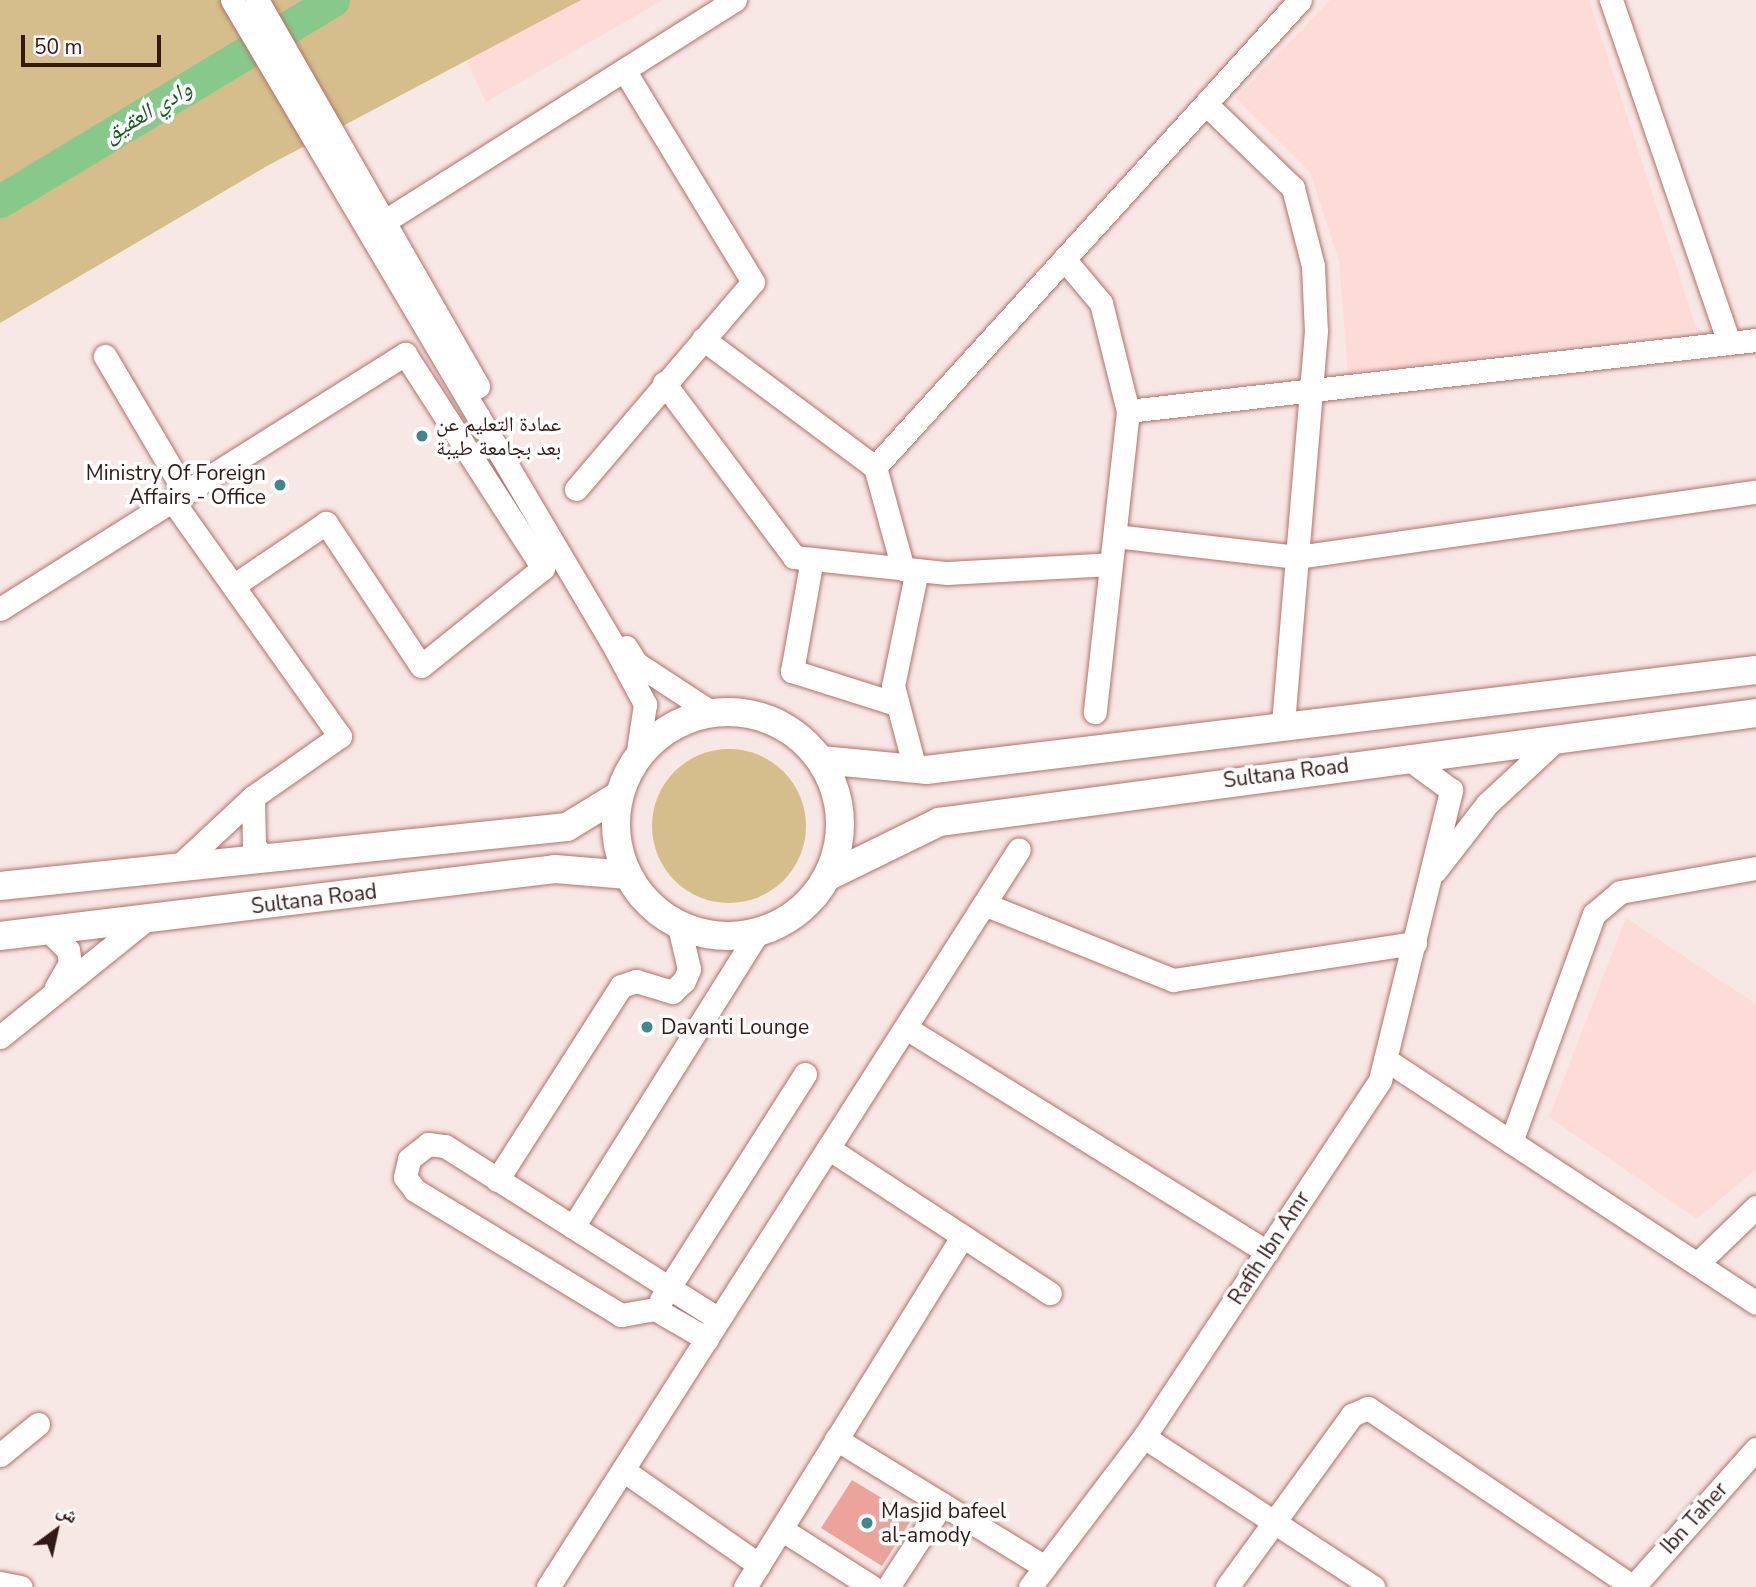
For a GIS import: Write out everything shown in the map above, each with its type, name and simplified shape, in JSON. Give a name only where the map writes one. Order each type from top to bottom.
[{"type":"main road","points":[[821,760],[915,769],[1756,670]]},
{"type":"main road","points":[[711,712],[774,721],[821,760],[839,799],[841,838],[829,876],[805,908],[758,932],[707,935],[657,911],[628,875],[615,834],[618,796],[637,757],[670,727],[711,712]]},
{"type":"main road","name":"Sultana Road","points":[[829,876],[939,822],[1558,737],[1756,713]]},
{"type":"main road","name":"Sultana Road","points":[[0,886],[567,827],[618,796]]},
{"type":"main road","name":"Sultana Road","points":[[0,936],[555,869],[628,875]]},
{"type":"street","points":[[232,0],[343,169],[385,221],[636,663],[711,712]]},
{"type":"street","points":[[257,0],[343,169],[645,704],[637,757]]},
{"type":"street","points":[[385,221],[735,0]]},
{"type":"street","points":[[874,467],[1300,0]]},
{"type":"street","points":[[1611,0],[1729,343]]},
{"type":"street","points":[[576,489],[753,282],[624,70]]},
{"type":"street","points":[[1206,104],[1293,188],[1313,267],[1311,390],[1283,727]]},
{"type":"street","points":[[1064,259],[1101,303],[1128,411],[1095,712]]},
{"type":"street","points":[[703,339],[874,467],[910,570],[893,703],[915,769]]},
{"type":"street","points":[[1128,411],[1756,340]]},
{"type":"street","points":[[0,609],[405,354],[543,568],[421,666],[326,523],[233,586]]},
{"type":"street","points":[[105,356],[178,496],[233,586],[340,736],[253,797],[178,867]]},
{"type":"street","points":[[664,383],[793,556],[910,570],[1111,564]]},
{"type":"street","points":[[1115,536],[1297,557],[1756,492]]},
{"type":"street","points":[[812,559],[792,671],[893,703]]},
{"type":"street","points":[[1433,874],[1487,804],[1558,737]]},
{"type":"street","name":"Rafih Ibn Amr","points":[[1030,1587],[1144,1437],[1380,1080],[1433,874],[1451,790],[1406,758]]},
{"type":"street","points":[[253,797],[254,846],[268,860]]},
{"type":"street","points":[[548,1587],[1019,849]]},
{"type":"street","points":[[1511,1142],[1594,914],[1620,892],[1756,868]]},
{"type":"street","points":[[985,904],[1173,980],[1415,943]]},
{"type":"street","points":[[0,1037],[147,919]]},
{"type":"street","points":[[498,1180],[621,986],[636,981],[672,992],[684,981],[689,969],[678,922]]},
{"type":"street","points":[[49,931],[68,950],[69,963],[52,995]]},
{"type":"street","points":[[573,1227],[758,932]]},
{"type":"street","points":[[906,1028],[1267,1252]]},
{"type":"street","points":[[1385,1059],[1756,1303]]},
{"type":"street","points":[[655,1309],[805,1074]]},
{"type":"street","points":[[706,1339],[655,1309],[621,1315],[415,1190],[405,1166],[428,1144],[445,1146],[719,1320]]},
{"type":"street","points":[[828,1148],[1049,1293]]},
{"type":"street","points":[[1698,1264],[1756,1207]]},
{"type":"street","points":[[745,1587],[962,1237]]},
{"type":"street","points":[[1227,1587],[1352,1415],[1368,1408],[1633,1587]]},
{"type":"street","points":[[0,1455],[38,1424]]},
{"type":"street","points":[[1144,1437],[1373,1587]]},
{"type":"street","points":[[836,1439],[1045,1567]]},
{"type":"street","name":"Ibn Taher","points":[[1633,1587],[1756,1449]]},
{"type":"street","points":[[623,1470],[759,1564]]},
{"type":"street","points":[[888,1587],[942,1504]]},
{"type":"street","points":[[781,1529],[872,1587]]},
{"type":"street","points":[[0,1583],[21,1587]]},
{"type":"shaded area","points":[[0,0],[581,0],[267,166],[0,323]]},
{"type":"shaded area","points":[[439,0],[663,0],[486,102]]},
{"type":"shaded area","points":[[1330,0],[1589,0],[1697,330],[1348,373],[1339,261],[1310,172],[1236,98]]},
{"type":"shaded area","points":[[729,749],[759,754],[784,771],[801,796],[806,826],[801,856],[784,881],[759,898],[729,903],[699,898],[674,881],[657,856],[652,826],[657,796],[674,771],[699,754]]},
{"type":"shaded area","points":[[1626,918],[1756,1004],[1756,1169],[1697,1219],[1549,1117]]},
{"type":"building","name":"Masjid bafeel al-amody","points":[[852,1480],[913,1517],[882,1566],[821,1528]]},
{"type":"waterway","name":"وادي العقيق","points":[[0,201],[333,0]]},
{"type":"place","name":"عمادة التعليم عن بعد بجامعة طيبة","points":[[422,436]]},
{"type":"place","name":"Ministry Of Foreign Affairs - Office","points":[[280,485]]},
{"type":"place","name":"Davanti Lounge","points":[[647,1027]]},
{"type":"place","name":"Masjid bafeel al-amody","points":[[867,1523]]}]
